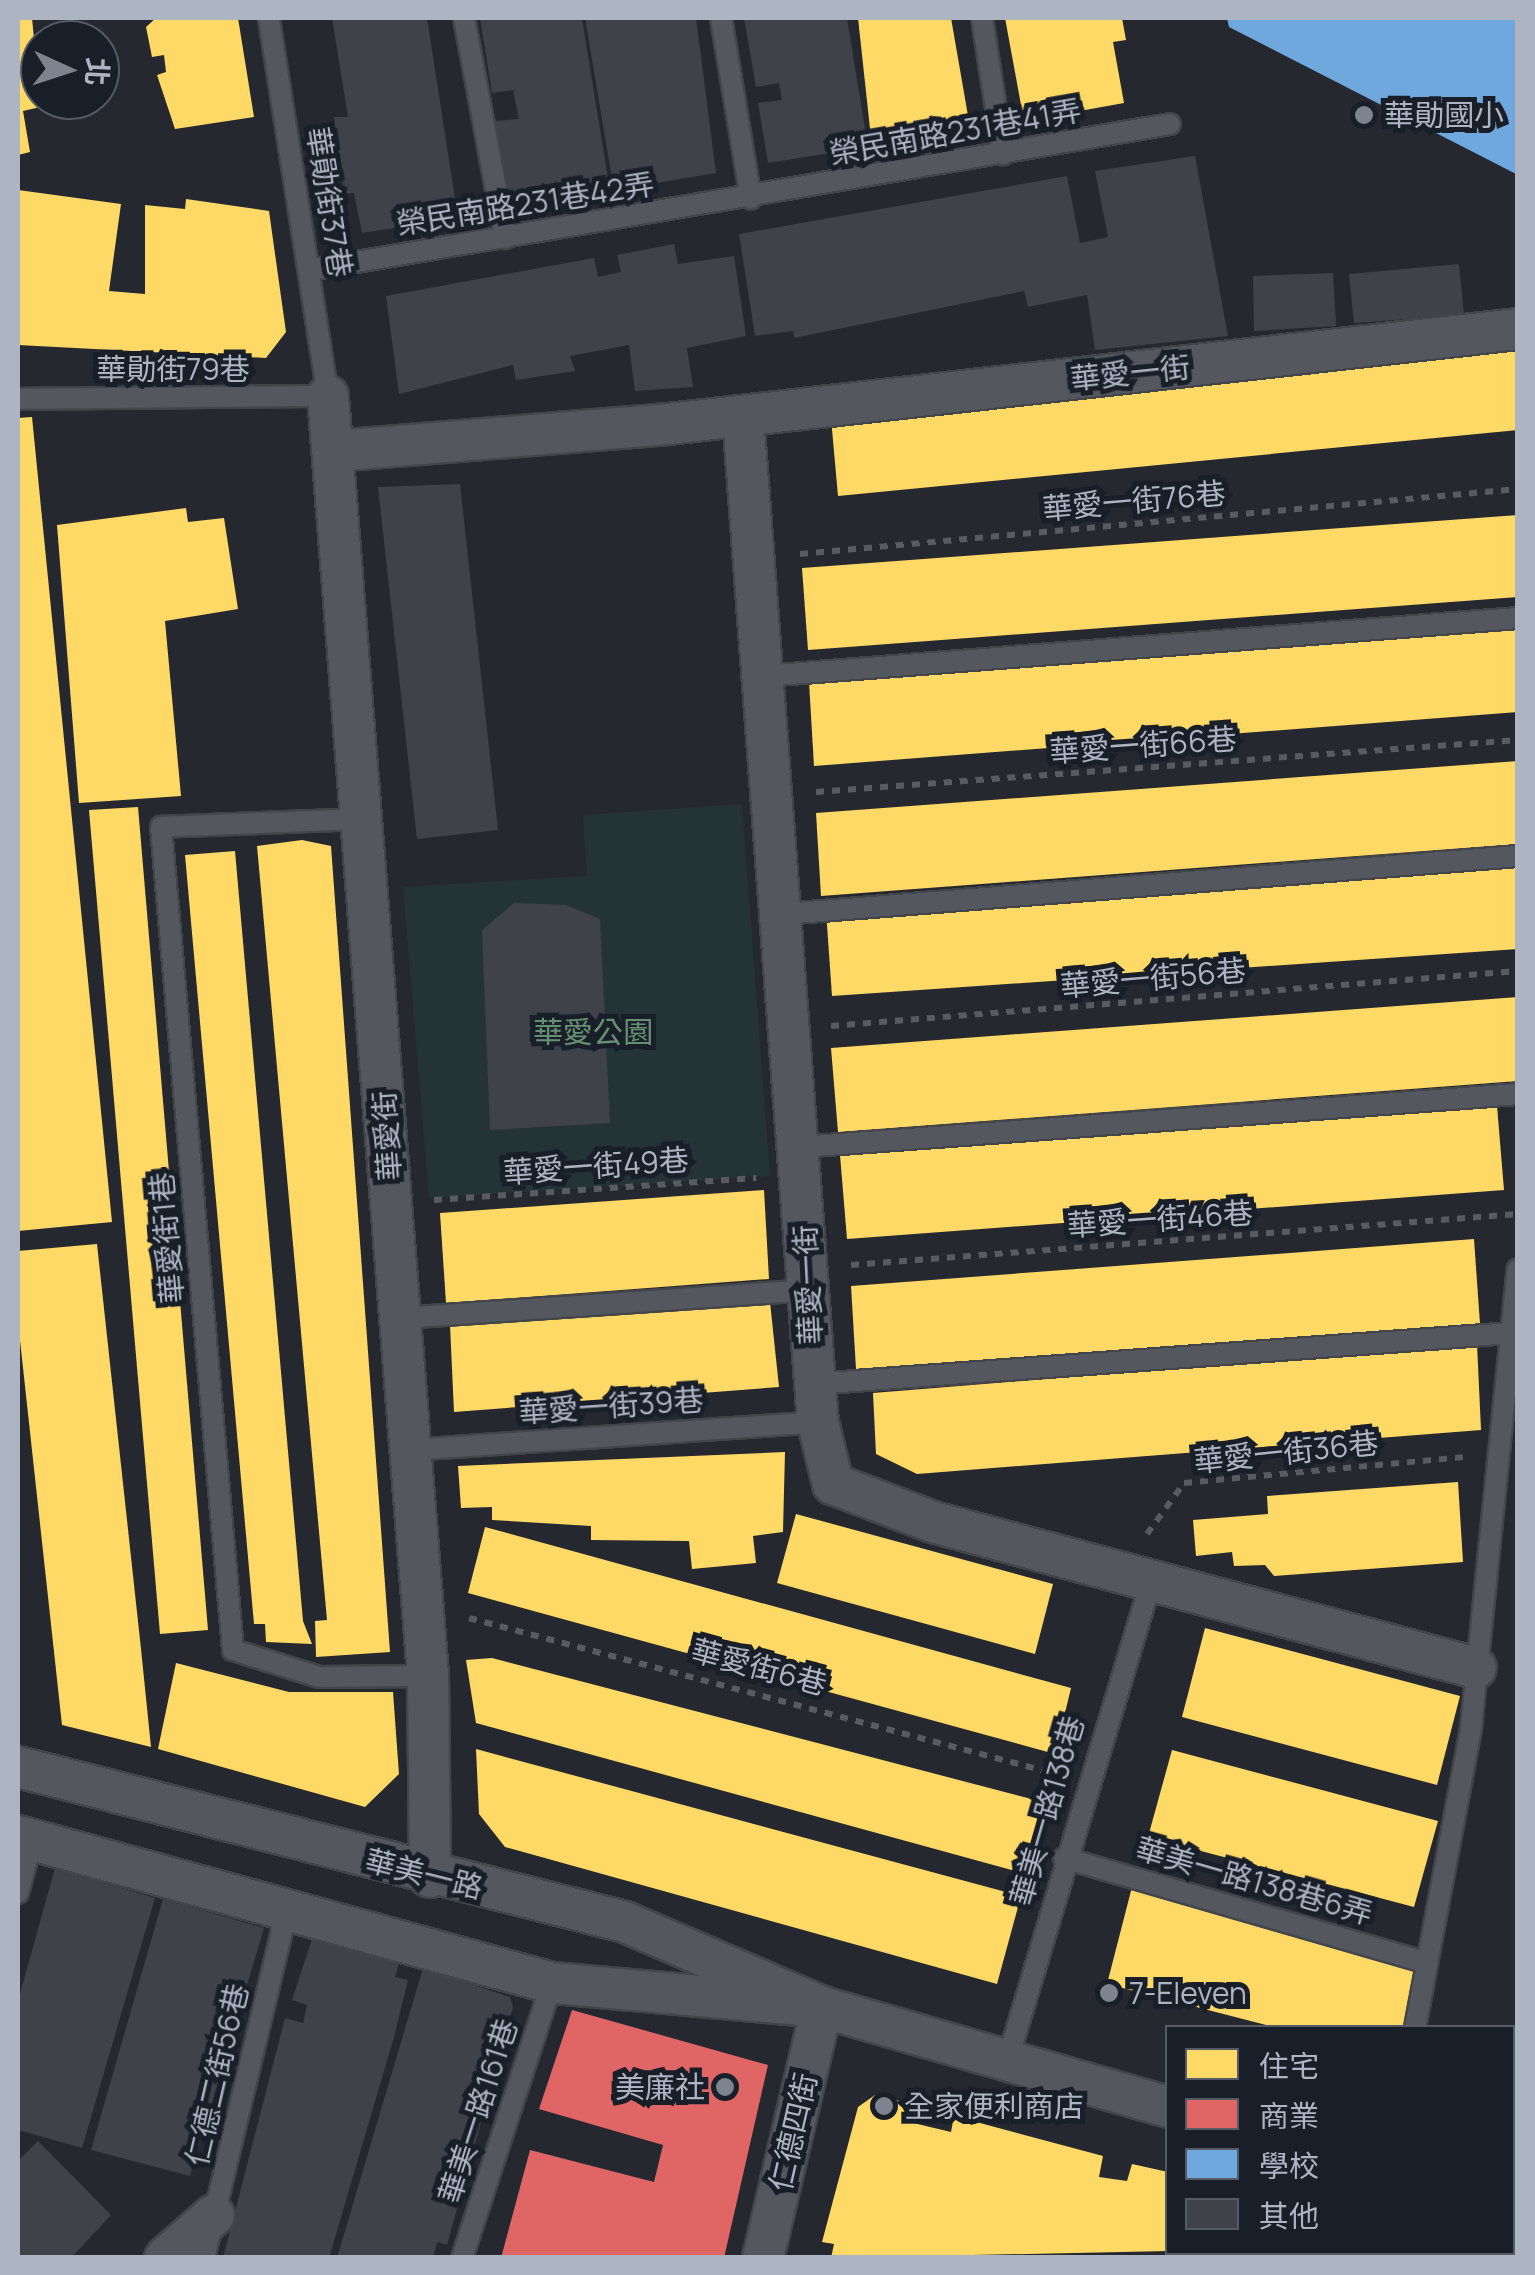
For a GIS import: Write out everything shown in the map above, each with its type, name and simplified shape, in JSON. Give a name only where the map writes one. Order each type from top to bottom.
[{"type":"street","name":"華愛一街","points":[[334,451],[743,416],[1518,329]]},
{"type":"street","name":"華愛街","points":[[328,396],[366,819],[428,1676],[430,1877]]},
{"type":"street","name":"華愛一街","points":[[743,416],[783,914],[816,1403],[833,1484],[934,1522],[1476,1668]]},
{"type":"street","name":"華美一路","points":[[18,1767],[430,1877],[625,1922],[822,2008],[1165,2106]]},
{"type":"street","name":"華美一路","points":[[25,1838],[288,1906],[552,1983],[822,2008]]},
{"type":"street","name":"仁德四街","points":[[764,2258],[822,2008]]},
{"type":"street","points":[[165,2258],[214,2214]]},
{"type":"lane","name":"華勛街37巷","points":[[269,18],[328,396]]},
{"type":"lane","points":[[464,18],[505,238]]},
{"type":"lane","points":[[721,18],[751,198]]},
{"type":"lane","points":[[982,18],[1004,154]]},
{"type":"lane","name":"榮民南路231巷41弄","points":[[751,198],[1170,124]]},
{"type":"lane","name":"榮民南路231巷42弄","points":[[310,270],[751,198]]},
{"type":"lane","name":"華勛街79巷","points":[[18,399],[328,396]]},
{"type":"lane","points":[[764,676],[1518,618]]},
{"type":"lane","name":"華愛街1巷","points":[[366,819],[161,828],[233,1650],[318,1677],[428,1676]]},
{"type":"lane","points":[[783,914],[1518,856]]},
{"type":"lane","points":[[801,1161],[1518,1094]]},
{"type":"lane","points":[[1416,2025],[1476,1668],[1518,1269]]},
{"type":"lane","points":[[400,1318],[808,1279]]},
{"type":"lane","name":"華愛一街39巷","points":[[409,1450],[816,1403],[1511,1333]]},
{"type":"lane","name":"華美一路138巷","points":[[1007,2062],[1136,1574]]},
{"type":"lane","points":[[18,1894],[25,1838]]},
{"type":"lane","name":"華美一路138巷6弄","points":[[1064,1858],[1427,1963]]},
{"type":"lane","name":"仁德二街56巷","points":[[204,2258],[288,1906]]},
{"type":"lane","name":"華美一路161巷","points":[[462,2258],[552,1983]]},
{"type":"path","name":"華愛一街76巷","points":[[754,558],[1518,489]]},
{"type":"path","name":"華愛一街66巷","points":[[773,796],[1518,740]]},
{"type":"path","name":"華愛一街56巷","points":[[791,1029],[1518,971]]},
{"type":"path","name":"華愛一街49巷","points":[[392,1203],[801,1161]]},
{"type":"path","name":"華愛一街46巷","points":[[808,1279],[1518,1214]]},
{"type":"path","name":"華愛一街36巷","points":[[1136,1574],[1184,1483],[1499,1454]]},
{"type":"path","name":"華愛街6巷","points":[[420,1606],[1084,1782]]},
{"type":"green space","name":"華愛公園","points":[[742,804],[770,1176],[429,1198],[403,887],[587,876],[583,815]]},
{"type":"building: 住宅","points":[[18,18],[32,18],[20,20],[20,120],[25,120],[30,152],[18,155]]},
{"type":"building: 住宅","points":[[156,18],[238,18],[254,117],[175,129],[157,75],[166,72],[164,55],[152,57],[146,27]]},
{"type":"building: 住宅","points":[[858,18],[951,18],[971,133],[872,147]]},
{"type":"building: 住宅","points":[[1005,18],[1122,18],[1126,40],[1113,42],[1124,103],[1024,121]]},
{"type":"building: 住宅","points":[[18,190],[121,204],[109,291],[145,294],[145,205],[185,209],[186,199],[269,211],[286,332],[266,358],[18,345]]},
{"type":"building: 住宅","points":[[1518,341],[1518,430],[838,496],[830,407]]},
{"type":"building: 住宅","points":[[32,417],[112,1222],[18,1231],[18,418]]},
{"type":"building: 住宅","points":[[186,508],[188,522],[224,518],[238,609],[165,621],[181,796],[79,803],[57,525]]},
{"type":"building: 住宅","points":[[1518,515],[1518,597],[808,650],[802,568]]},
{"type":"building: 住宅","points":[[1518,630],[1518,712],[814,766],[809,682]]},
{"type":"building: 住宅","points":[[1518,761],[1518,844],[821,896],[816,813]]},
{"type":"building: 住宅","points":[[138,807],[208,1630],[160,1634],[89,810]]},
{"type":"building: 住宅","points":[[302,840],[331,846],[390,1652],[316,1657],[315,1621],[327,1620],[257,846]]},
{"type":"building: 住宅","points":[[235,851],[303,1621],[312,1644],[266,1642],[265,1624],[254,1624],[185,855]]},
{"type":"building: 住宅","points":[[1518,865],[1518,949],[832,996],[826,911]]},
{"type":"building: 住宅","points":[[1518,997],[1518,1081],[838,1132],[831,1048]]},
{"type":"building: 住宅","points":[[1497,1106],[1504,1190],[847,1239],[840,1155]]},
{"type":"building: 住宅","points":[[764,1190],[769,1279],[446,1303],[440,1213]]},
{"type":"building: 住宅","points":[[1474,1239],[1480,1324],[856,1369],[851,1286]]},
{"type":"building: 住宅","points":[[97,1244],[151,1747],[62,1725],[18,1322],[18,1251]]},
{"type":"building: 住宅","points":[[770,1302],[779,1387],[454,1412],[450,1325]]},
{"type":"building: 住宅","points":[[1477,1344],[1481,1430],[917,1474],[876,1454],[873,1393]]},
{"type":"building: 住宅","points":[[785,1452],[783,1532],[753,1536],[756,1563],[692,1569],[689,1541],[591,1540],[591,1526],[492,1520],[492,1507],[461,1508],[458,1466]]},
{"type":"building: 住宅","points":[[1458,1482],[1463,1562],[1274,1576],[1265,1565],[1234,1566],[1232,1552],[1196,1556],[1193,1520],[1268,1514],[1267,1496]]},
{"type":"building: 住宅","points":[[796,1514],[1053,1584],[1035,1654],[777,1583]]},
{"type":"building: 住宅","points":[[485,1527],[1071,1688],[1055,1754],[468,1593]]},
{"type":"building: 住宅","points":[[1205,1628],[1460,1696],[1437,1785],[1182,1717]]},
{"type":"building: 住宅","points":[[492,1658],[1043,1802],[1023,1873],[476,1723],[466,1660]]},
{"type":"building: 住宅","points":[[176,1663],[289,1692],[393,1692],[399,1774],[365,1807],[158,1749]]},
{"type":"building: 住宅","points":[[476,1749],[1021,1896],[997,1984],[505,1847],[479,1814]]},
{"type":"building: 住宅","points":[[1172,1750],[1438,1821],[1414,1907],[1148,1837]]},
{"type":"building: 住宅","points":[[1132,1887],[1427,1965],[1411,2025],[1266,2025],[1107,1984]]},
{"type":"building: 住宅","points":[[875,2095],[912,2104],[909,2122],[951,2132],[954,2116],[1103,2156],[1099,2177],[1127,2181],[1132,2164],[1165,2171],[1165,2251],[831,2258],[834,2244],[822,2242],[858,2107]]},
{"type":"building: 商業","points":[[572,2010],[768,2065],[724,2258],[501,2258],[530,2150],[654,2182],[663,2145],[539,2109]]},
{"type":"building: 學校","points":[[1227,18],[1518,18],[1518,175],[1229,27]]},
{"type":"building: 其他","points":[[332,18],[427,18],[458,218],[362,233],[354,193],[344,194],[334,117],[348,117]]},
{"type":"building: 其他","points":[[480,18],[582,18],[610,191],[509,209],[495,121],[519,119],[513,90],[492,93]]},
{"type":"building: 其他","points":[[585,18],[696,18],[716,173],[614,190]]},
{"type":"building: 其他","points":[[744,18],[847,18],[868,147],[768,163],[758,103],[782,100],[779,83],[756,87]]},
{"type":"building: 其他","points":[[1195,156],[1228,336],[1095,350],[1087,295],[1028,307],[1024,291],[794,338],[793,331],[755,336],[739,234],[1067,176],[1080,243],[1108,237],[1095,171]]},
{"type":"building: 其他","points":[[674,244],[678,264],[734,256],[746,336],[687,348],[693,387],[635,391],[629,345],[570,356],[575,371],[516,380],[513,365],[399,394],[386,296],[594,258],[598,277],[621,272],[617,255]]},
{"type":"building: 其他","points":[[1459,264],[1464,315],[1354,323],[1349,274]]},
{"type":"building: 其他","points":[[1333,273],[1336,326],[1254,331],[1253,276]]},
{"type":"building: 其他","points":[[460,484],[498,830],[417,839],[378,487]]},
{"type":"building: 其他","points":[[514,903],[566,905],[600,919],[610,1123],[490,1130],[482,930]]},
{"type":"building: 其他","points":[[55,1868],[155,1898],[82,2148],[18,2130],[18,2001]]},
{"type":"building: 其他","points":[[163,1899],[264,1928],[190,2176],[91,2150]]},
{"type":"building: 其他","points":[[312,1939],[400,1959],[395,1977],[408,1980],[394,2037],[329,2258],[223,2258],[285,2018],[303,2023],[307,2005],[292,2000]]},
{"type":"building: 其他","points":[[423,1968],[510,1997],[513,2007],[447,2245],[437,2242],[433,2258],[337,2258]]},
{"type":"building: 其他","points":[[38,2141],[111,2215],[71,2258],[18,2258],[18,2161]]},
{"type":"place","name":"華勛國小","points":[[1364,115]]},
{"type":"place","name":"7-Eleven","points":[[1109,1993]]},
{"type":"place","name":"美廉社","points":[[725,2087]]},
{"type":"place","name":"全家便利商店","points":[[884,2106]]}]
